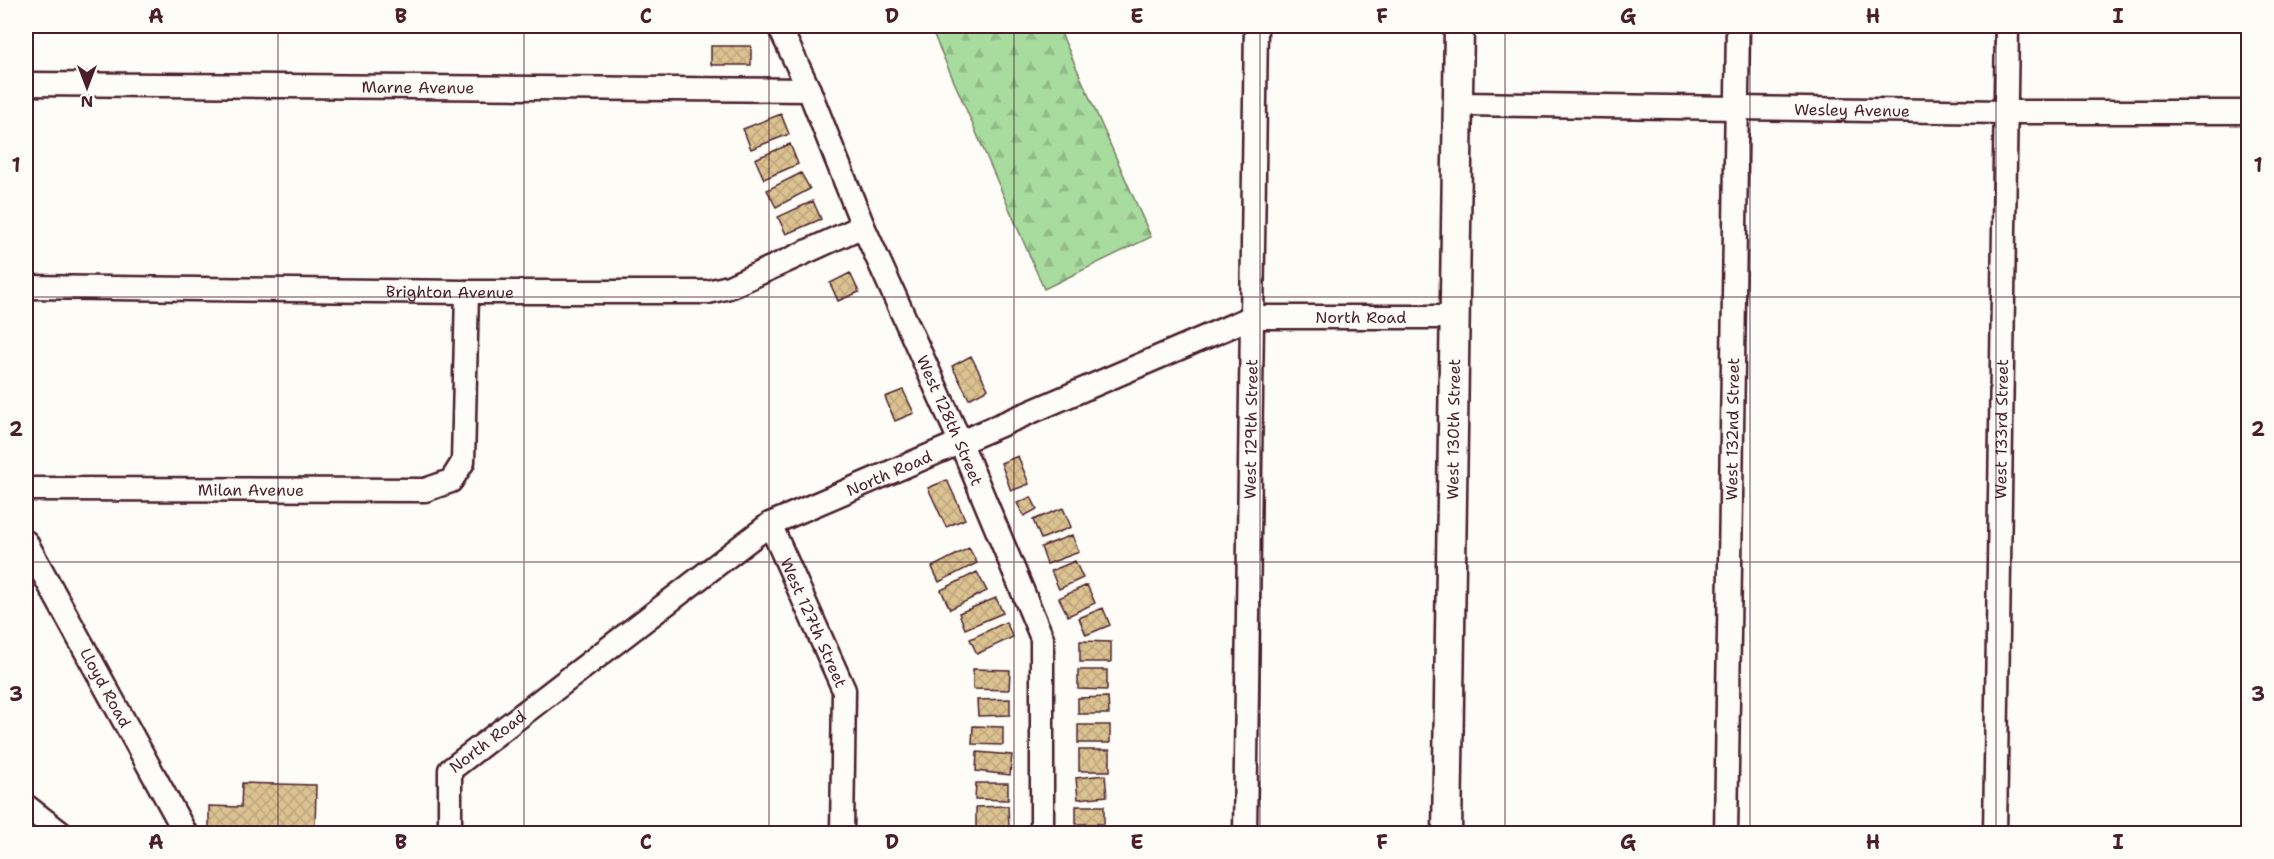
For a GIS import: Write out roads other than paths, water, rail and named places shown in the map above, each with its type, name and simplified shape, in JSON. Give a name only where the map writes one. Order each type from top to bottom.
[{"type":"main road","name":"West 130th Street","points":[[1447,834],[1459,26]]},
{"type":"street","name":"West 128th Street","points":[[779,26],[808,90],[863,226],[960,441],[1042,638],[1042,834]]},
{"type":"street","name":"West 129th Street","points":[[1245,834],[1256,26]]},
{"type":"street","name":"West 132nd Street","points":[[1726,834],[1738,26]]},
{"type":"street","name":"West 133rd Street","points":[[1995,834],[2007,26]]},
{"type":"street","name":"Marne Avenue","points":[[26,84],[808,90]]},
{"type":"street","name":"Wesley Avenue","points":[[1458,104],[2006,112],[2248,112]]},
{"type":"street","name":"Brighton Avenue","points":[[26,287],[467,292],[708,291],[729,287],[863,226]]},
{"type":"street","name":"Milan Avenue","points":[[26,489],[425,490],[451,481],[463,462],[467,292]]},
{"type":"street","name":"North Road","points":[[450,834],[450,770],[770,524],[1252,317],[1454,317]]},
{"type":"street","name":"West 127th Street","points":[[770,524],[844,690],[842,834]]},
{"type":"street","name":"Lloyd Road","points":[[26,542],[186,834]]},
{"type":"street","points":[[26,806],[62,834]]}]
